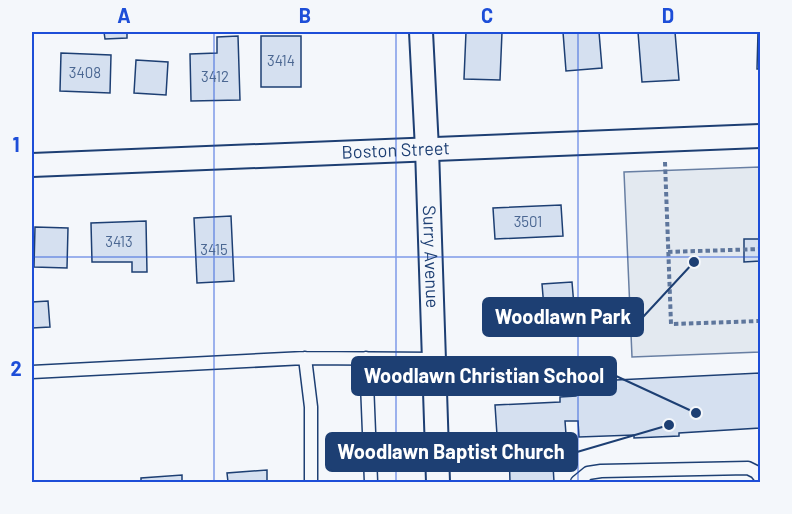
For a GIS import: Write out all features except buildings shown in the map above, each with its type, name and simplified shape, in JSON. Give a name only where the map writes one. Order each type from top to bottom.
[{"type":"street","name":"Surry Avenue","points":[[422,32],[428,149],[438,483]]},
{"type":"street","name":"Boston Street","points":[[32,165],[760,136]]},
{"type":"lane","points":[[32,372],[305,358],[435,359]]},
{"type":"lane","points":[[305,358],[311,407],[311,483]]},
{"type":"lane","points":[[366,358],[371,483]]},
{"type":"lane","points":[[577,483],[581,476],[602,471],[748,468],[760,477]]},
{"type":"path","points":[[664,140],[671,324],[760,321]]},
{"type":"path","points":[[669,252],[760,249]]},
{"type":"shaded area","points":[[760,167],[760,352],[632,357],[624,172]]},
{"type":"place","name":"Woodlawn Park","points":[[694,262]]},
{"type":"place","name":"Woodlawn Christian School","points":[[696,413]]},
{"type":"place","name":"Woodlawn Baptist Church","points":[[669,425]]}]
